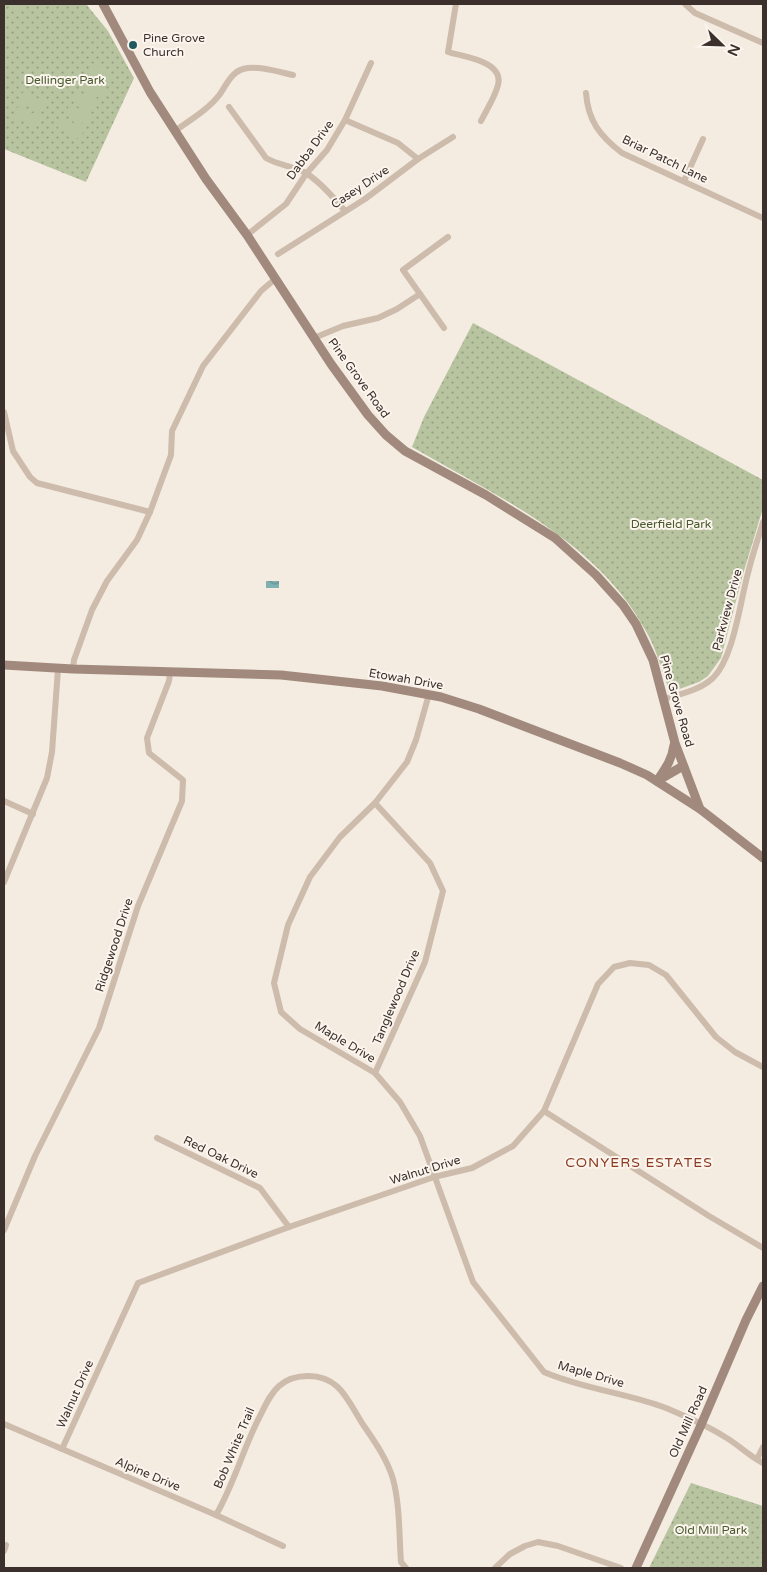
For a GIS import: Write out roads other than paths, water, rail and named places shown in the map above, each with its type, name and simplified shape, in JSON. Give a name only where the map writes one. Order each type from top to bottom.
[{"type":"street","name":"Pine Grove Road","points":[[103,4],[150,92],[206,179],[368,415],[405,451],[486,495],[547,532],[563,544],[596,575],[623,605],[636,624],[653,660],[675,743],[700,809]]},
{"type":"street","points":[[456,4],[448,52],[489,64],[497,72],[498,83],[482,121]]},
{"type":"street","points":[[685,4],[694,13],[763,43]]},
{"type":"street","name":"Dabba Drive","points":[[246,235],[286,204],[306,174],[327,150],[345,120],[371,63]]},
{"type":"street","points":[[175,130],[195,117],[218,96],[236,73],[243,69],[254,68],[293,75]]},
{"type":"street","name":"Briar Patch Lane","points":[[586,93],[587,107],[596,128],[607,142],[622,153],[763,218]]},
{"type":"street","points":[[229,107],[266,158],[306,174],[345,211]]},
{"type":"street","points":[[345,120],[398,143],[418,159]]},
{"type":"street","name":"Casey Drive","points":[[278,254],[365,199],[418,159],[453,137]]},
{"type":"street","points":[[684,181],[703,140]]},
{"type":"street","points":[[444,328],[403,270],[448,237]]},
{"type":"street","points":[[72,669],[92,610],[107,581],[137,540],[150,512],[171,455],[172,431],[203,366],[261,291],[275,278]]},
{"type":"street","points":[[314,338],[343,326],[378,318],[397,309],[420,294]]},
{"type":"street","points":[[4,412],[13,451],[30,477],[37,483],[150,512]]},
{"type":"street","name":"Parkview Drive","points":[[664,699],[691,691],[712,679],[722,667],[729,649],[763,522]]},
{"type":"street","name":"Etowah Drive","points":[[4,664],[170,673],[282,675],[368,684],[428,694],[479,709],[630,767],[700,809],[763,858]]},
{"type":"street","points":[[4,882],[44,787],[50,765],[58,668]]},
{"type":"street","name":"Ridgewood Drive","points":[[4,1230],[35,1156],[99,1028],[138,906],[182,801],[183,780],[149,753],[147,738],[170,673]]},
{"type":"street","name":"Maple Drive","points":[[428,694],[411,756],[375,803],[340,837],[310,877],[288,925],[274,983],[281,1012],[300,1029],[375,1073],[400,1102],[420,1136],[473,1282],[544,1372],[562,1379],[649,1402],[690,1418],[727,1438],[760,1461]]},
{"type":"street","points":[[656,781],[671,760],[675,743]]},
{"type":"street","points":[[656,781],[670,775],[683,766]]},
{"type":"street","points":[[4,801],[33,814]]},
{"type":"street","name":"Tanglewood Drive","points":[[375,803],[430,863],[443,891],[425,962],[375,1073]]},
{"type":"street","name":"Walnut Drive","points":[[62,1449],[138,1283],[289,1227],[434,1177],[472,1168],[513,1146],[544,1111],[598,984],[614,968],[630,963],[649,965],[666,975],[716,1037],[735,1052],[763,1067]]},
{"type":"street","points":[[544,1111],[709,1216],[763,1248]]},
{"type":"street","name":"Red Oak Drive","points":[[157,1138],[260,1188],[289,1227]]},
{"type":"street","name":"Old Mill Road","points":[[636,1568],[746,1320],[763,1286]]},
{"type":"street","name":"Bob White Trail","points":[[216,1515],[224,1501],[251,1434],[268,1400],[278,1387],[285,1382],[301,1376],[318,1376],[333,1383],[350,1401],[385,1458],[392,1478],[396,1499],[401,1562],[406,1568]]},
{"type":"street","name":"Alpine Drive","points":[[4,1424],[216,1515],[283,1546]]},
{"type":"street","points":[[760,1461],[763,1447]]},
{"type":"street","points":[[495,1568],[510,1554],[538,1542],[558,1546],[621,1568]]},
{"type":"water","points":[[266,581],[279,581],[279,588],[266,588]]},
{"type":"place","name":"Pine Grove Church","points":[[133,45]]},
{"type":"district","name":"CONYERS ESTATES","points":[[639,1162]]},
{"type":"park label","name":"Dellinger Park","points":[[65,80]]},
{"type":"park label","name":"Deerfield Park","points":[[671,524]]},
{"type":"park label","name":"Old Mill Park","points":[[711,1530]]}]
